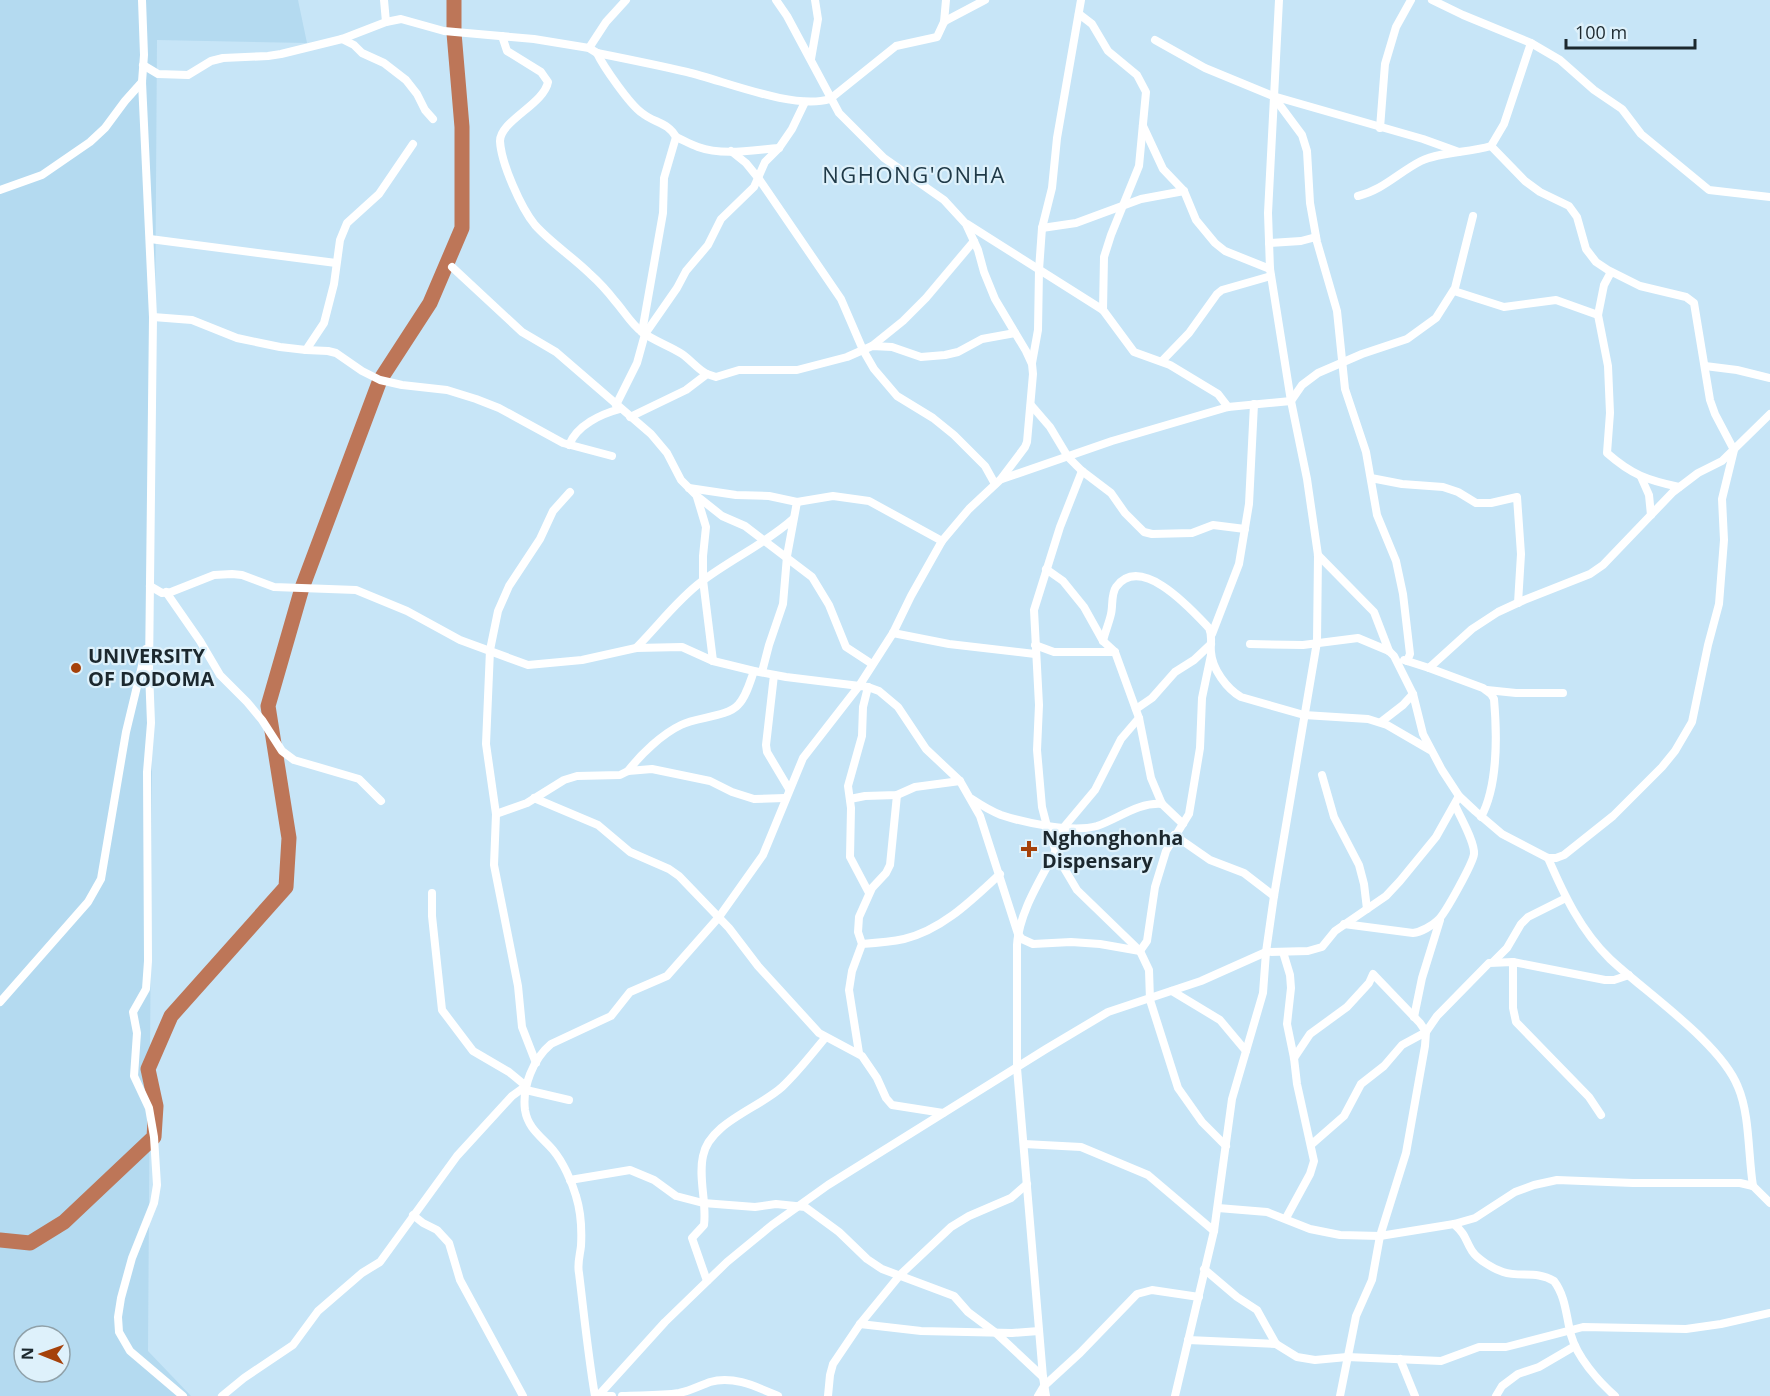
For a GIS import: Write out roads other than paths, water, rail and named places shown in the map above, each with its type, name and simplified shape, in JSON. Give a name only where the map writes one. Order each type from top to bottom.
[{"type":"street","points":[[142,0],[144,55],[142,82],[153,317],[149,636],[151,723],[147,772],[148,961],[146,989],[133,1012],[137,1033],[134,1076],[149,1108],[154,1137],[157,1185],[154,1203],[132,1257],[118,1317],[119,1332],[130,1351],[183,1396]]},
{"type":"street","points":[[384,0],[386,22]]},
{"type":"street","points":[[589,48],[606,22],[626,0]]},
{"type":"street","points":[[776,0],[811,59],[838,113],[884,158],[944,200],[966,224],[1103,310],[1134,352],[1162,361],[1218,394],[1228,407]]},
{"type":"street","points":[[811,59],[818,19],[815,0]]},
{"type":"street","points":[[143,65],[158,74],[188,75],[211,61],[223,58],[268,56],[342,39],[386,22],[401,19],[454,33],[502,36],[589,48],[597,52],[689,72],[743,89],[805,102],[818,102],[830,99],[896,46],[937,37],[944,22],[946,0]]},
{"type":"street","points":[[944,22],[985,0]]},
{"type":"street","points":[[598,1396],[585,1340],[579,1274],[581,1221],[576,1194],[556,1155],[537,1136],[527,1120],[526,1088],[536,1063],[551,1044],[611,1016],[630,992],[668,976],[719,917],[763,855],[803,758],[859,686],[893,633],[942,541],[969,509],[998,482],[1025,447],[1031,405],[1032,364],[1038,330],[1042,228],[1052,188],[1057,138],[1081,0]]},
{"type":"street","points":[[1175,1396],[1214,1231],[1232,1099],[1263,993],[1274,896],[1317,642],[1318,555],[1307,479],[1291,401],[1270,272],[1268,213],[1279,0]]},
{"type":"street","points":[[1380,128],[1385,64],[1396,27],[1411,0]]},
{"type":"street","points":[[1432,0],[1531,43],[1570,67],[1594,90],[1622,109],[1641,134],[1708,190],[1770,197]]},
{"type":"street","points":[[1079,14],[1092,24],[1108,51],[1141,80],[1146,92],[1139,166],[1122,205],[1104,257],[1103,310]]},
{"type":"street","points":[[502,36],[507,51],[541,72],[548,82],[537,98],[507,125],[500,139],[508,172],[526,211],[545,235],[590,274],[644,333],[682,354],[707,374],[716,377],[739,370],[797,370],[847,357],[872,346],[903,321],[926,298],[974,241]]},
{"type":"street","points":[[342,39],[354,45],[362,53],[384,63],[406,80],[417,94],[425,110],[433,118]]},
{"type":"street","points":[[1155,40],[1205,68],[1273,96],[1423,139],[1459,152]]},
{"type":"street","points":[[1358,196],[1368,194],[1386,184],[1422,160],[1491,146],[1504,124],[1531,43]]},
{"type":"street","points":[[597,52],[604,66],[640,113],[671,128],[676,137],[698,147],[731,151],[779,148]]},
{"type":"street","points":[[0,190],[42,175],[90,142],[105,128],[142,82]]},
{"type":"street","points":[[1273,96],[1302,135],[1307,151],[1310,203],[1316,237],[1337,311],[1346,396],[1363,441],[1377,515],[1391,546],[1398,571],[1410,654],[1407,661]]},
{"type":"street","points":[[644,333],[677,288],[686,271],[708,245],[721,219],[759,179],[765,162],[779,148],[792,129],[805,102]]},
{"type":"street","points":[[1143,126],[1163,169],[1184,191],[1196,219],[1215,243],[1270,272]]},
{"type":"street","points":[[569,445],[582,427],[618,407],[637,363],[663,213],[664,178],[676,137]]},
{"type":"street","points":[[306,350],[324,323],[334,284],[340,240],[347,223],[379,194],[413,144]]},
{"type":"street","points":[[1318,555],[1374,612],[1413,694],[1419,724],[1432,752],[1459,796],[1502,834],[1548,858],[1564,855],[1613,816],[1670,758],[1692,722],[1719,604],[1724,540],[1722,499],[1734,450],[1715,414],[1694,303],[1686,297],[1640,286],[1611,272],[1590,256],[1577,218],[1569,206],[1532,186],[1491,146]]},
{"type":"street","points":[[731,151],[746,163],[759,179],[803,246],[819,264],[842,298],[870,363],[902,400],[933,418],[954,435],[998,482]]},
{"type":"street","points":[[1042,228],[1076,222],[1141,198],[1184,191]]},
{"type":"street","points":[[1291,401],[1310,377],[1362,354],[1399,343],[1414,335],[1441,313],[1454,291],[1461,271],[1473,216]]},
{"type":"street","points":[[966,224],[991,290],[1032,364]]},
{"type":"street","points":[[1269,243],[1301,241],[1316,237]]},
{"type":"street","points":[[150,239],[336,263]]},
{"type":"street","points":[[452,267],[522,332],[556,352],[651,434],[667,453],[681,480],[697,496],[722,516],[740,523],[767,541],[812,577],[821,589],[846,647],[872,664]]},
{"type":"street","points":[[1162,361],[1186,338],[1217,294],[1270,272]]},
{"type":"street","points":[[1611,272],[1604,285],[1598,315],[1608,366],[1610,413],[1607,453],[1625,469],[1641,477],[1679,487]]},
{"type":"street","points":[[1454,291],[1504,307],[1556,300],[1598,315]]},
{"type":"street","points":[[153,317],[192,320],[237,338],[280,347],[336,353],[380,380],[402,386],[447,390],[476,399],[499,408],[552,438],[569,445],[612,456]]},
{"type":"street","points":[[872,346],[892,347],[926,357],[953,354],[982,339],[1015,333]]},
{"type":"street","points":[[1705,366],[1737,370],[1770,378]]},
{"type":"street","points":[[630,417],[686,390],[707,374]]},
{"type":"street","points":[[998,482],[1166,424],[1228,407],[1291,401]]},
{"type":"street","points":[[1140,951],[1148,941],[1155,887],[1166,851],[1189,814],[1200,738],[1200,709],[1211,655],[1212,634],[1237,570],[1249,504],[1254,404]]},
{"type":"street","points":[[1031,405],[1050,427],[1068,457],[1111,493],[1125,513],[1148,533],[1192,533],[1212,525],[1245,529]]},
{"type":"street","points":[[1429,668],[1472,629],[1518,603],[1578,580],[1596,570],[1610,559],[1679,487],[1698,473],[1722,461],[1770,414]]},
{"type":"street","points":[[1082,471],[1046,569],[1034,610],[1039,705],[1038,771],[1042,807],[1051,839],[1065,872],[1077,890],[1140,951],[1149,970],[1150,1000],[1180,1094],[1202,1122],[1226,1146]]},
{"type":"street","points":[[1641,477],[1649,495],[1652,515]]},
{"type":"street","points":[[1371,478],[1408,485],[1443,487],[1458,492],[1476,503],[1517,496],[1521,554],[1518,603]]},
{"type":"street","points":[[689,488],[735,495],[769,496],[797,502],[833,496],[869,501],[942,541]]},
{"type":"street","points":[[536,1063],[522,1027],[518,986],[495,874],[496,814],[486,744],[490,650],[498,611],[509,586],[540,539],[553,511],[570,492]]},
{"type":"street","points":[[697,496],[706,527],[703,580],[713,661]]},
{"type":"street","points":[[496,814],[527,803],[571,777],[620,775],[628,771],[665,735],[680,725],[736,707],[758,672],[783,604],[787,556],[797,502]]},
{"type":"street","points":[[636,648],[703,580],[767,541],[794,519]]},
{"type":"street","points":[[1046,569],[1064,581],[1084,608],[1103,641],[1115,652],[1139,718],[1151,778],[1162,804],[1183,824]]},
{"type":"street","points":[[150,586],[158,591],[166,592],[214,575],[225,574],[242,575],[274,587],[356,590],[407,611],[460,640],[518,663],[528,665],[582,660],[636,648],[682,647],[713,661],[758,672],[868,687],[879,691],[898,707],[926,749],[960,781],[972,799],[1000,874],[1018,934],[1017,1068],[1046,1396]]},
{"type":"street","points":[[1103,641],[1111,614],[1114,590],[1127,577],[1136,575],[1168,589],[1206,625],[1212,634]]},
{"type":"street","points":[[166,592],[220,675],[262,720],[282,751],[294,760],[359,779],[381,801]]},
{"type":"street","points":[[893,633],[949,644],[1054,652],[1115,652]]},
{"type":"street","points":[[0,1002],[88,902],[101,879],[126,732],[149,636]]},
{"type":"street","points":[[1250,644],[1281,645],[1358,638],[1407,661],[1485,690],[1516,693],[1563,693]]},
{"type":"street","points":[[1136,709],[1152,698],[1175,672],[1194,660],[1211,644]]},
{"type":"street","points":[[1211,655],[1226,685],[1241,697],[1304,715],[1368,719],[1381,722],[1432,752]]},
{"type":"street","points":[[774,675],[766,745],[767,752],[789,789]]},
{"type":"street","points":[[868,687],[863,707],[862,736],[849,777],[850,857],[869,893]]},
{"type":"street","points":[[1481,817],[1487,801],[1495,755],[1494,699],[1485,690]]},
{"type":"street","points":[[1381,722],[1413,694]]},
{"type":"street","points":[[1051,839],[1095,790],[1122,739],[1139,718]]},
{"type":"street","points":[[628,771],[658,769],[710,781],[732,792],[754,799],[785,798]]},
{"type":"street","points":[[1322,775],[1332,812],[1359,865],[1367,909]]},
{"type":"street","points":[[850,800],[865,796],[897,795],[915,787],[960,781]]},
{"type":"street","points":[[859,1053],[849,990],[852,971],[862,944],[858,922],[869,893],[890,865],[897,795]]},
{"type":"street","points":[[598,1396],[665,1322],[750,1242],[797,1207],[943,1113],[1100,1017],[1150,1000],[1266,952],[1318,950],[1344,924],[1386,896],[1400,882],[1436,837],[1459,796]]},
{"type":"street","points":[[534,798],[598,825],[630,852],[669,869],[688,883],[729,928],[758,966],[825,1038],[859,1053],[870,1065],[891,1105],[943,1113]]},
{"type":"street","points":[[972,799],[1001,815],[1047,827],[1092,827],[1145,805],[1162,804]]},
{"type":"street","points":[[1414,1017],[1422,978],[1440,920],[1474,856],[1474,847],[1455,805]]},
{"type":"street","points":[[1174,835],[1210,860],[1254,879],[1274,896]]},
{"type":"street","points":[[1018,934],[1031,899],[1056,850]]},
{"type":"street","points":[[1548,858],[1566,898],[1588,935],[1605,954],[1703,1041],[1733,1077],[1739,1087],[1744,1107],[1754,1186],[1770,1203]]},
{"type":"street","points":[[862,944],[906,939],[938,925],[952,916],[1000,874]]},
{"type":"street","points":[[432,893],[432,916],[442,1010],[473,1051],[509,1072],[526,1088],[569,1100]]},
{"type":"street","points":[[1312,1144],[1344,1116],[1361,1084],[1384,1066],[1402,1045],[1426,1032],[1437,1016],[1484,967],[1493,962],[1507,948],[1521,924],[1528,917],[1566,898]]},
{"type":"street","points":[[1344,924],[1413,933],[1440,920]]},
{"type":"street","points":[[1018,934],[1022,939],[1034,944],[1080,942],[1140,951]]},
{"type":"street","points":[[1283,952],[1290,975],[1291,988],[1287,1024],[1314,1161],[1310,1174],[1286,1218]]},
{"type":"street","points":[[1493,962],[1513,962],[1605,980],[1614,980],[1629,975]]},
{"type":"street","points":[[1513,962],[1512,1002],[1516,1022],[1588,1097],[1601,1115]]},
{"type":"street","points":[[1294,1058],[1310,1034],[1342,1011],[1369,984],[1373,974],[1426,1032],[1406,1153],[1380,1236],[1374,1272],[1356,1316],[1340,1396]]},
{"type":"street","points":[[1172,991],[1221,1020],[1246,1051]]},
{"type":"street","points":[[707,1281],[692,1242],[693,1236],[704,1226],[702,1162],[708,1142],[725,1125],[776,1092],[796,1074],[825,1038]]},
{"type":"street","points":[[222,1396],[293,1345],[318,1311],[362,1273],[380,1262],[456,1156],[512,1096],[526,1088]]},
{"type":"street","points":[[1024,1144],[1081,1147],[1148,1175],[1214,1231]]},
{"type":"street","points":[[570,1180],[635,1171],[654,1180],[671,1194],[703,1203],[755,1208],[782,1204],[808,1208],[839,1232],[867,1259],[882,1269],[950,1294],[1043,1377]]},
{"type":"street","points":[[1218,1208],[1267,1212],[1310,1229],[1333,1234],[1380,1236],[1454,1224],[1474,1218],[1525,1189],[1557,1180],[1724,1183],[1754,1186]]},
{"type":"street","points":[[828,1396],[831,1369],[860,1324],[900,1275],[951,1227],[969,1216],[1011,1198],[1027,1184]]},
{"type":"street","points":[[413,1215],[438,1230],[449,1243],[460,1280],[523,1396]]},
{"type":"street","points":[[1454,1224],[1464,1233],[1476,1255],[1498,1270],[1510,1274],[1530,1273],[1554,1281],[1567,1310],[1575,1346],[1598,1378],[1615,1396]]},
{"type":"street","points":[[1204,1269],[1237,1297],[1257,1310],[1276,1344],[1297,1357],[1315,1360],[1347,1357],[1447,1360],[1479,1347],[1506,1347],[1590,1327],[1686,1329],[1721,1324],[1770,1312]]},
{"type":"street","points":[[1038,1396],[1044,1386],[1080,1353],[1137,1294],[1152,1290],[1199,1298]]},
{"type":"street","points":[[860,1324],[921,1331],[996,1333],[1039,1331]]},
{"type":"street","points":[[1188,1340],[1276,1344]]},
{"type":"street","points":[[1496,1396],[1502,1386],[1518,1374],[1539,1367],[1575,1346]]},
{"type":"street","points":[[1400,1359],[1415,1396]]},
{"type":"street","points":[[622,1396],[675,1394],[710,1382],[726,1380],[757,1387],[778,1396]]},
{"type":"street","points":[[598,1396],[612,1396]]},
{"type":"waterway","points":[[0,1240],[30,1243],[64,1222],[154,1137],[156,1106],[148,1069],[171,1016],[286,887],[289,838],[268,706],[302,588],[380,380],[430,303],[462,228],[462,127],[454,33],[454,0]]},
{"type":"place","name":"UNIVERSITY OF DODOMA","points":[[76,668]]},
{"type":"place","name":"Nghonghonha Dispensary","points":[[1029,849]]},
{"type":"district","name":"NGHONG'ONHA","points":[[914,175]]}]
